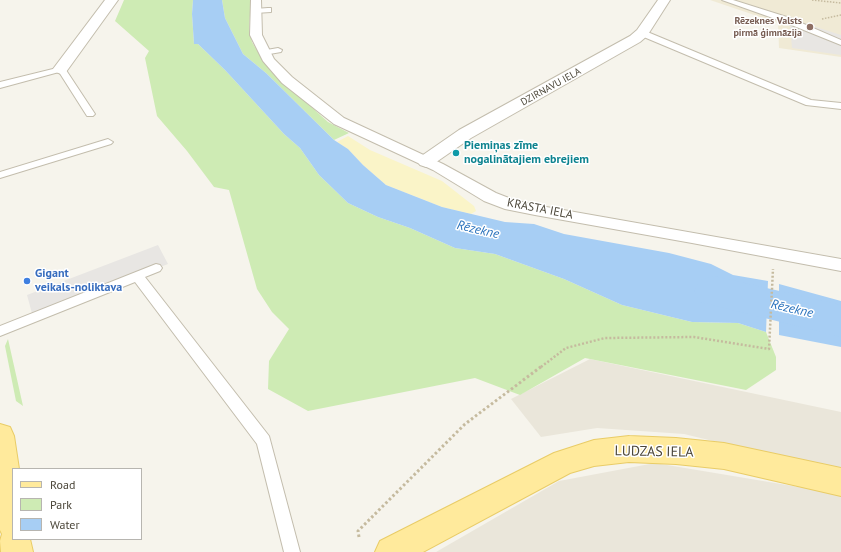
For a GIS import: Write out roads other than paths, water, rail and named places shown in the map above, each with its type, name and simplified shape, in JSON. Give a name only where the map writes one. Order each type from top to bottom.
[{"type":"main road","points":[[0,436],[12,519]]},
{"type":"main road","name":"LUDZAS IELA","points":[[391,552],[564,462],[594,453],[629,449],[676,450],[724,456],[841,482]]},
{"type":"main road","points":[[15,540],[17,552]]},
{"type":"street","points":[[61,69],[112,0]]},
{"type":"street","name":"DZIRNAVU IELA","points":[[426,160],[464,134],[614,52],[642,33],[664,0]]},
{"type":"street","name":"KRASTA IELA","points":[[260,7],[255,26],[256,35],[271,52],[269,61],[287,80],[339,121],[351,128],[426,160],[481,193],[511,205],[841,265]]},
{"type":"lane","points":[[726,0],[787,20],[841,43]]},
{"type":"lane","points":[[642,33],[809,103],[841,106]]},
{"type":"lane","points":[[0,85],[61,69],[90,114]]},
{"type":"lane","points":[[0,175],[108,142]]},
{"type":"lane","points":[[0,331],[156,268]]},
{"type":"lane","points":[[137,276],[264,441],[292,552]]},
{"type":"water","points":[[193,0],[222,0],[225,18],[243,54],[266,73],[334,140],[348,149],[363,165],[386,185],[442,207],[505,222],[534,224],[564,234],[669,253],[711,264],[733,275],[768,281],[766,332],[738,323],[692,322],[622,305],[564,279],[495,254],[455,248],[410,228],[378,217],[348,203],[319,175],[300,148],[284,134],[225,70],[198,44],[194,44],[192,14]]},
{"type":"water","points":[[779,284],[841,301],[841,347],[779,335]]},
{"type":"waterway","name":"Rēzekne","points":[[714,291],[841,321]]},
{"type":"place","name":"Rēzeknes Valsts pirmā ģimnāzija","points":[[810,27]]},
{"type":"place","name":"Piemiņas zīme nogalinātajiem ebrejiem","points":[[456,153]]},
{"type":"place","name":"Gigant veikals-noliktava","points":[[27,281]]}]
